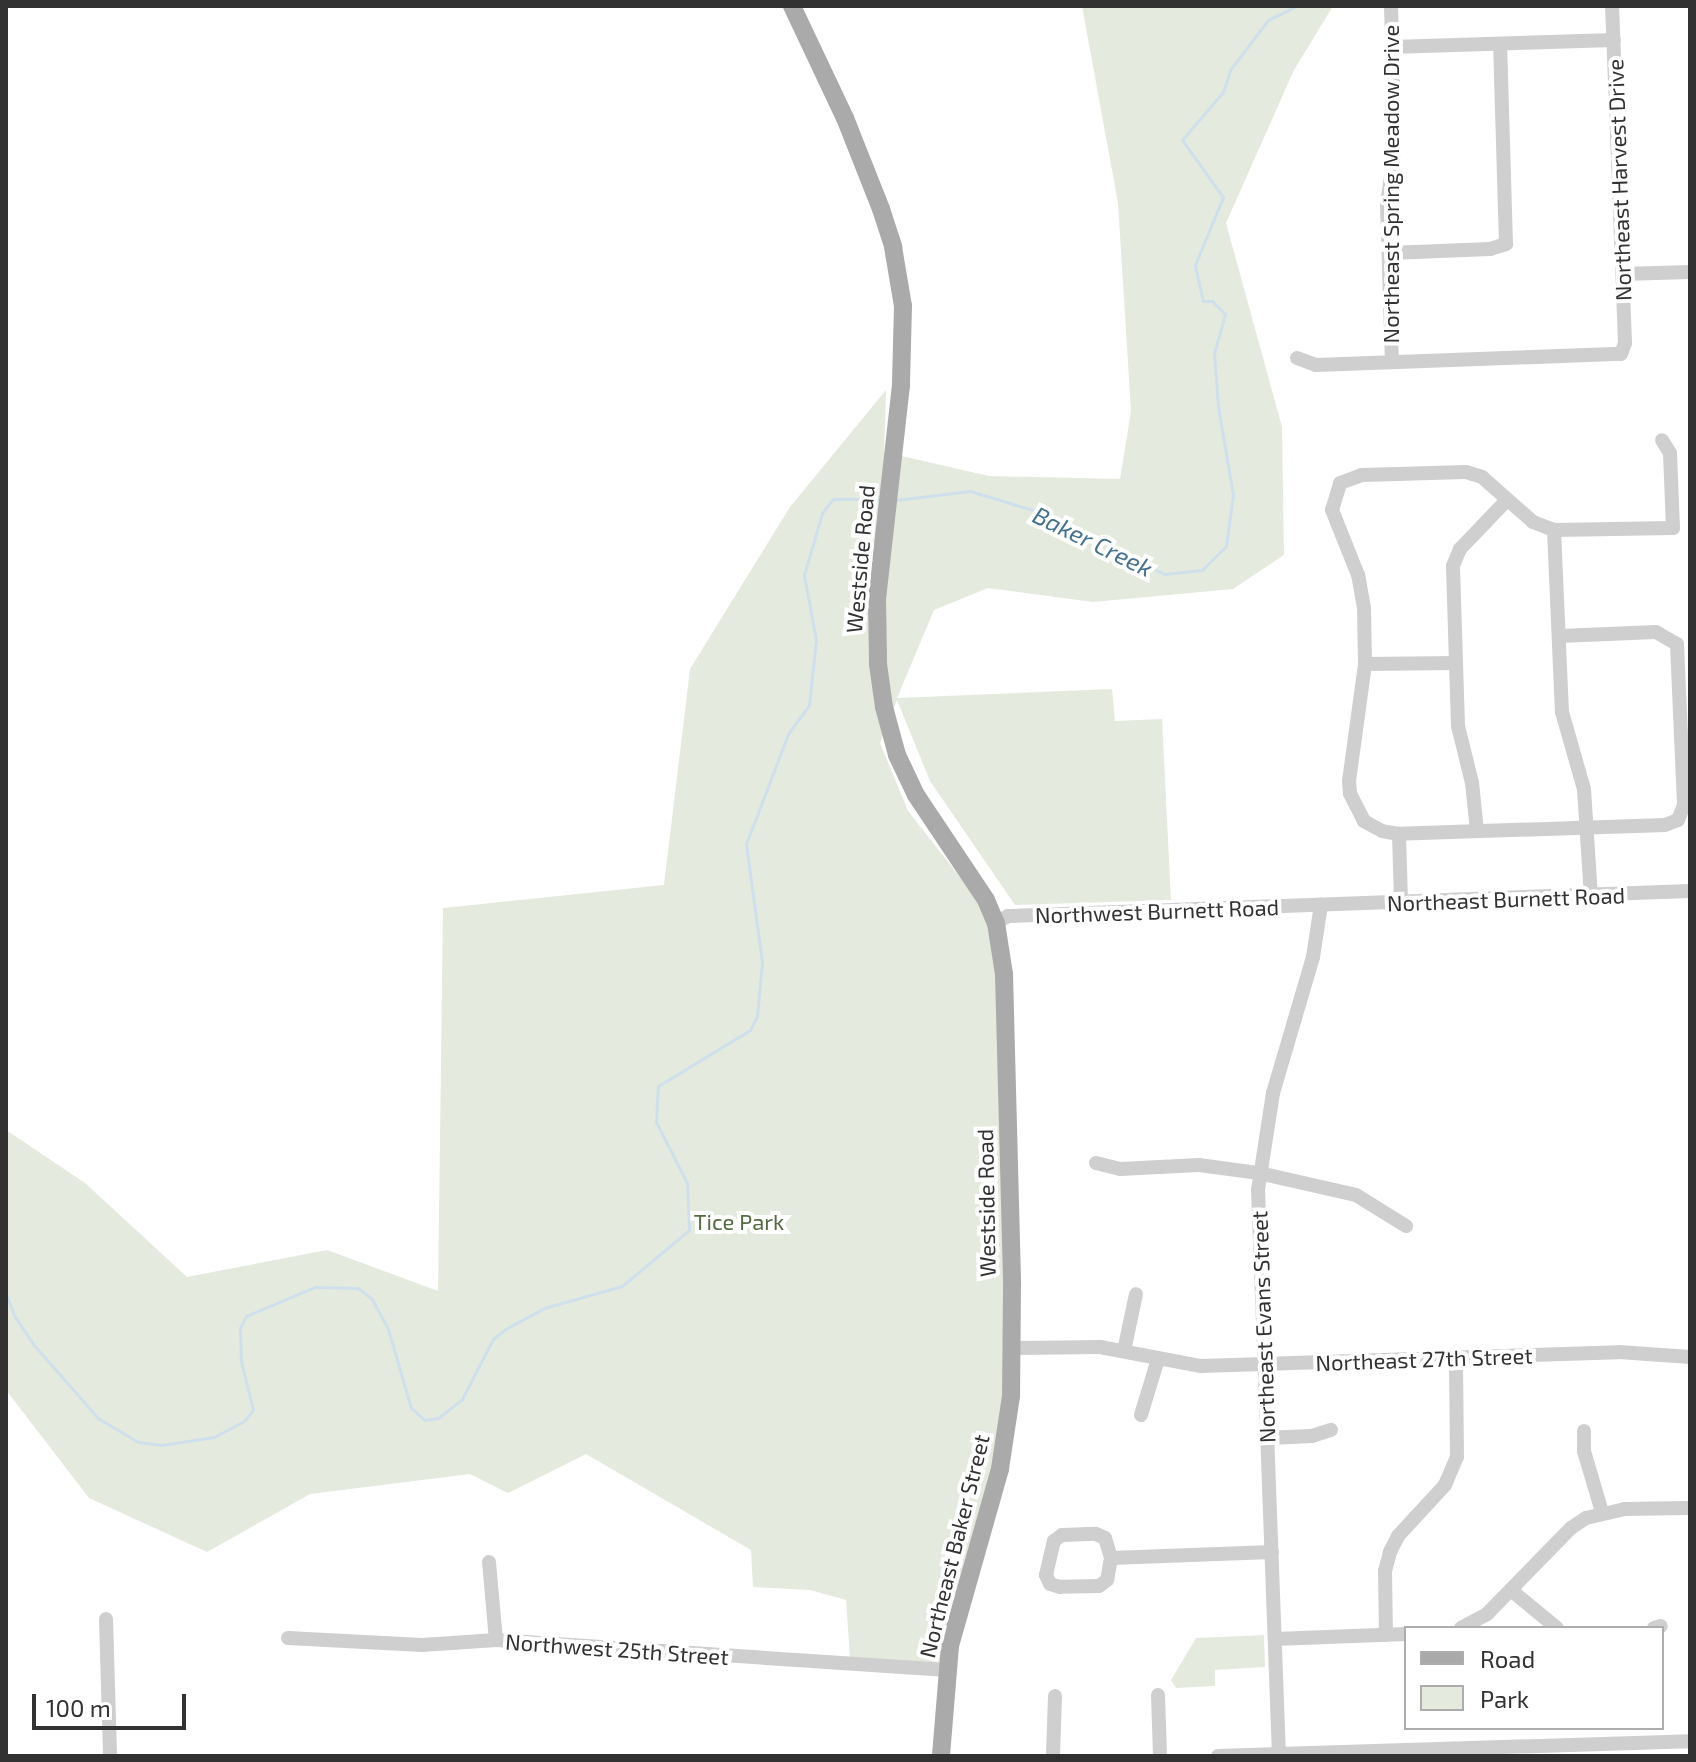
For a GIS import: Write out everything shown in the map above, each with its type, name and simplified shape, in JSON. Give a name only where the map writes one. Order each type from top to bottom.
[{"type":"main road","name":"Westside Road","points":[[792,6],[864,163],[893,247],[903,306],[901,385],[876,625],[878,664],[897,755],[916,795],[971,873],[996,923],[1005,1002],[1012,1348]]},
{"type":"main road","name":"Northeast Baker Street","points":[[941,1756],[947,1670],[958,1616],[1004,1449],[1012,1348]]},
{"type":"street","name":"Northeast Spring Meadow Drive","points":[[1391,6],[1395,151],[1387,204],[1392,362]]},
{"type":"street","name":"Northeast Harvest Drive","points":[[1392,362],[1621,354],[1625,343],[1612,6]]},
{"type":"street","points":[[1392,47],[1614,40]]},
{"type":"street","points":[[1389,253],[1490,249],[1506,244],[1500,44]]},
{"type":"street","points":[[1623,274],[1690,272]]},
{"type":"street","points":[[1297,358],[1316,365],[1392,362]]},
{"type":"street","points":[[1559,636],[1656,632],[1677,644],[1684,805],[1678,820],[1665,825],[1399,834],[1382,831],[1364,821],[1350,794],[1353,738],[1365,664],[1364,608],[1358,575],[1332,510],[1340,483],[1362,475],[1466,472],[1482,477],[1533,522],[1554,530],[1673,528],[1670,453],[1662,440]]},
{"type":"street","points":[[1477,831],[1472,783],[1458,726],[1455,559],[1506,501]]},
{"type":"street","points":[[1554,530],[1562,712],[1584,789],[1591,897]]},
{"type":"street","points":[[1365,664],[1456,663]]},
{"type":"street","points":[[1399,834],[1401,902]]},
{"type":"street","name":"Northeast Burnett Road","points":[[1321,905],[1690,891]]},
{"type":"street","name":"Northwest Burnett Road","points":[[996,923],[1008,916],[1321,905]]},
{"type":"street","name":"Northeast Evans Street","points":[[1278,1755],[1259,1173],[1273,1093],[1313,957],[1321,905]]},
{"type":"street","points":[[1096,1163],[1120,1169],[1199,1165],[1259,1173],[1356,1195],[1406,1226]]},
{"type":"street","points":[[1124,1351],[1136,1294]]},
{"type":"street","name":"Northeast 27th Street","points":[[1012,1348],[1088,1346],[1201,1366],[1625,1351],[1690,1357]]},
{"type":"street","points":[[1386,1635],[1385,1571],[1390,1552],[1398,1536],[1445,1485],[1457,1457],[1456,1358]]},
{"type":"street","points":[[1141,1415],[1158,1359]]},
{"type":"street","points":[[1267,1438],[1312,1436],[1331,1430]]},
{"type":"street","points":[[1584,1431],[1584,1451],[1602,1512]]},
{"type":"street","points":[[1465,1626],[1487,1614],[1512,1591],[1571,1528],[1602,1512],[1690,1508]]},
{"type":"street","points":[[1096,1534],[1105,1538],[1111,1558],[1107,1580],[1099,1586],[1060,1587],[1050,1584],[1046,1575],[1054,1541],[1062,1535],[1096,1534]]},
{"type":"street","points":[[1111,1558],[1272,1552]]},
{"type":"street","points":[[489,1562],[496,1640]]},
{"type":"street","points":[[1512,1591],[1555,1626]]},
{"type":"street","points":[[106,1619],[110,1756]]},
{"type":"street","points":[[1275,1639],[1404,1634]]},
{"type":"street","name":"Northwest 25th Street","points":[[288,1638],[422,1645],[496,1640],[947,1670]]},
{"type":"street","points":[[1158,1695],[1160,1756]]},
{"type":"street","points":[[1053,1756],[1055,1696]]},
{"type":"street","points":[[1218,1756],[1690,1741]]},
{"type":"green space","name":"Tice Park","points":[[1082,6],[1333,6],[1294,70],[1226,223],[1282,427],[1284,555],[1233,589],[1093,602],[988,588],[934,610],[897,698],[1112,689],[1115,721],[1162,719],[1171,900],[1015,905],[930,781],[897,700],[880,743],[908,811],[996,923],[1012,1281],[1004,1449],[947,1670],[850,1657],[846,1600],[810,1590],[753,1587],[751,1550],[586,1454],[508,1493],[470,1474],[310,1494],[207,1552],[89,1498],[6,1390],[6,1130],[85,1183],[187,1277],[327,1250],[438,1291],[443,908],[664,885],[690,669],[790,507],[886,390],[884,452],[989,476],[1120,479],[1131,411],[1118,203]]},
{"type":"green space","points":[[1264,1635],[1265,1667],[1215,1670],[1215,1686],[1176,1688],[1171,1680],[1196,1638]]},
{"type":"waterway","name":"Baker Creek","points":[[896,500],[970,491],[1053,516],[1164,574],[1202,570],[1226,546],[1233,495],[1218,406],[1214,353],[1225,314],[1212,301],[1203,301],[1195,265],[1223,197],[1182,140],[1223,92],[1230,70],[1268,20],[1297,6]]},
{"type":"waterway","name":"Baker Creek","points":[[6,1294],[15,1317],[33,1344],[98,1418],[138,1442],[161,1445],[214,1437],[244,1421],[253,1410],[241,1361],[240,1328],[246,1316],[315,1287],[358,1288],[372,1299],[388,1329],[411,1408],[425,1420],[438,1418],[462,1399],[493,1339],[504,1330],[544,1308],[622,1286],[689,1230],[687,1183],[656,1122],[658,1086],[750,1030],[757,1016],[762,962],[746,844],[788,734],[809,705],[816,640],[804,575],[822,513],[833,499],[881,499]]}]
